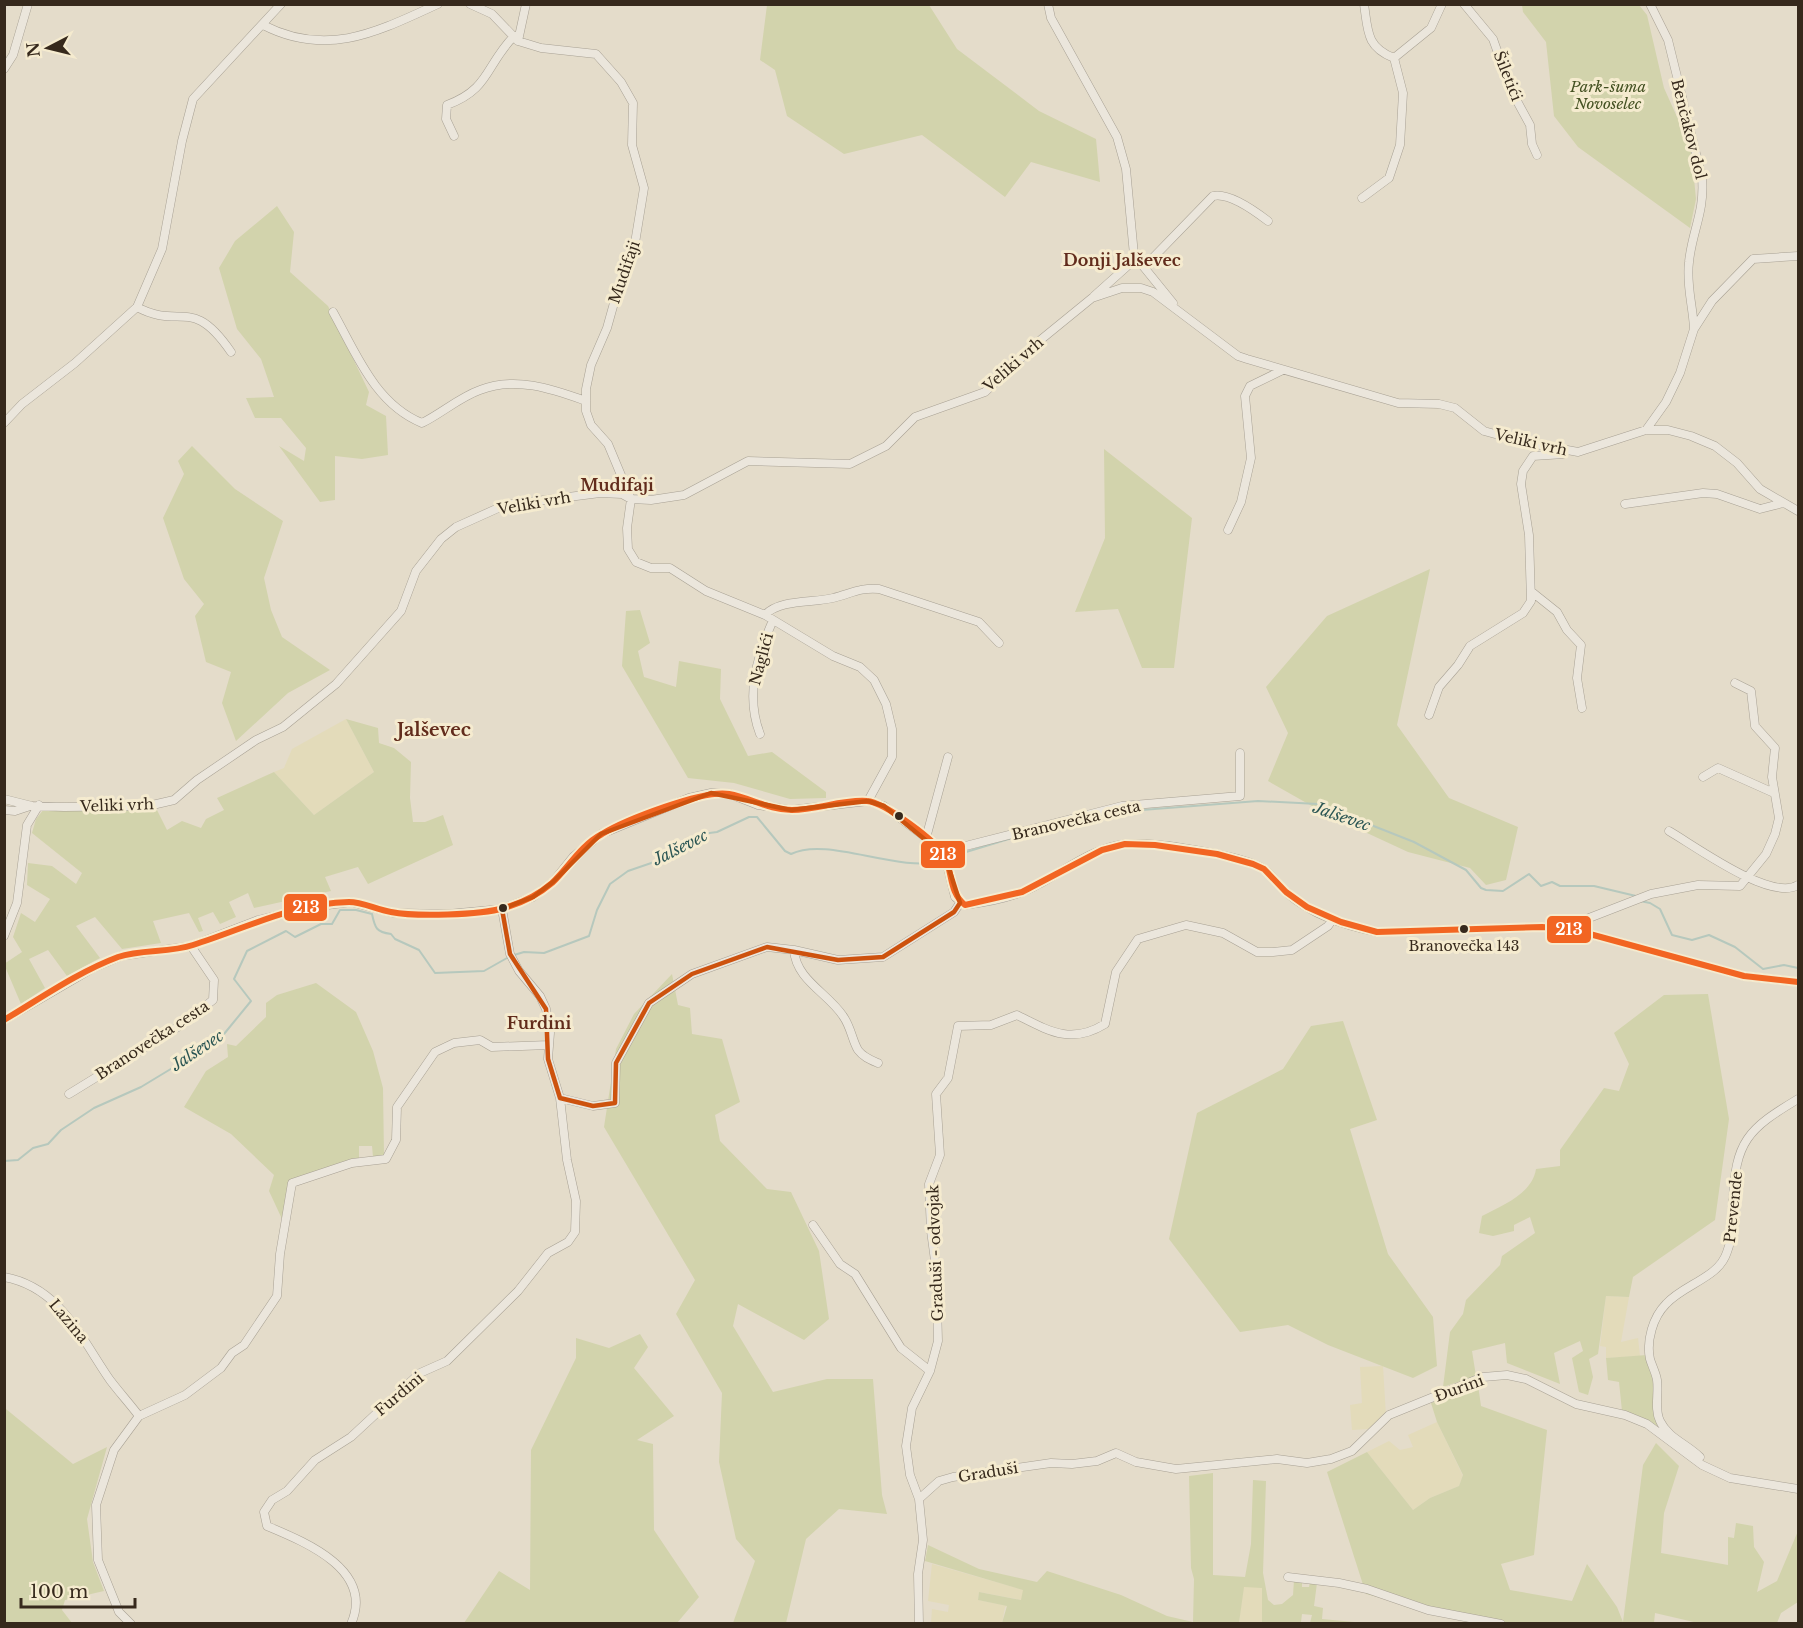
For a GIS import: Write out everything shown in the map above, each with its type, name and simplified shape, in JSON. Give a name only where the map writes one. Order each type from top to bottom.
[{"type":"street","points":[[4,69],[13,56],[28,4]]},
{"type":"street","points":[[4,423],[22,404],[75,363],[137,307],[162,249],[182,141],[193,99],[281,4]]},
{"type":"street","points":[[263,25],[304,40],[334,42],[365,35],[438,4]]},
{"type":"street","points":[[470,4],[492,14],[516,38]]},
{"type":"street","points":[[454,136],[446,119],[447,105],[469,96],[477,89],[501,49],[516,38],[526,4]]},
{"type":"street","points":[[1048,4],[1051,18],[1117,137],[1126,169],[1134,255]]},
{"type":"street","points":[[1362,198],[1389,178],[1400,145],[1403,93],[1394,58],[1374,48],[1368,32],[1364,4]]},
{"type":"street","points":[[1394,58],[1431,28],[1442,4]]},
{"type":"street","name":"Šiletići","points":[[1464,4],[1493,39],[1511,90],[1530,125],[1532,144],[1537,155]]},
{"type":"street","name":"Benčakov dol","points":[[1650,4],[1668,40],[1702,178],[1704,201],[1689,260],[1688,275],[1694,329]]},
{"type":"street","name":"Mudifaji","points":[[516,38],[541,48],[596,54],[621,82],[633,103],[632,145],[644,188],[640,219],[633,255],[619,285],[608,328],[591,365],[586,401],[591,426],[608,444],[632,499],[628,549],[636,562],[651,568],[670,568],[706,591],[769,617],[832,656],[860,668],[874,680],[886,704],[892,729],[892,757],[868,801]]},
{"type":"street","points":[[1144,267],[1213,196],[1219,195],[1248,205],[1268,221]]},
{"type":"street","name":"Veliki vrh","points":[[1134,255],[1181,313]]},
{"type":"street","name":"Veliki vrh","points":[[4,799],[35,805],[148,806],[174,800],[197,780],[256,740],[283,727],[336,684],[401,611],[416,571],[441,539],[456,527],[505,505],[525,502],[600,493],[622,494],[632,499],[651,500],[684,495],[748,461],[850,464],[870,456],[886,446],[915,417],[985,392],[1038,342],[1132,262],[1134,255]]},
{"type":"street","points":[[1646,430],[1666,402],[1680,373],[1694,329],[1712,301],[1753,259],[1798,256]]},
{"type":"street","name":"Veliki vrh","points":[[1092,298],[1122,288],[1141,288],[1153,292],[1238,356],[1398,403],[1439,404],[1455,408],[1484,431],[1524,442],[1578,452],[1646,430],[1668,430],[1715,446],[1737,463],[1760,489],[1798,511]]},
{"type":"street","points":[[137,307],[151,315],[192,316],[204,321],[218,334],[231,352]]},
{"type":"street","points":[[333,312],[369,378],[408,417],[422,423],[479,390],[506,384],[532,385],[586,401]]},
{"type":"street","points":[[1228,530],[1241,502],[1251,458],[1245,396],[1250,386],[1283,370]]},
{"type":"street","points":[[1429,715],[1439,687],[1458,665],[1470,646],[1523,613],[1531,601],[1529,535],[1521,484],[1523,471],[1533,456],[1578,452]]},
{"type":"street","points":[[1625,504],[1703,493],[1717,494],[1760,509],[1784,503]]},
{"type":"street","points":[[769,617],[770,610],[873,588],[930,604],[979,622],[999,643]]},
{"type":"street","points":[[1532,592],[1557,612],[1567,630],[1581,645],[1577,678],[1582,708]]},
{"type":"street","name":"Naglići","points":[[760,734],[753,711],[753,686],[769,617]]},
{"type":"street","points":[[1580,931],[1589,918],[1651,894],[1698,885],[1740,886],[1766,854],[1779,818],[1772,777],[1775,748],[1755,726],[1751,690],[1735,683]]},
{"type":"street","name":"Branovečka cesta","points":[[944,854],[1122,806],[1240,796],[1240,753]]},
{"type":"street","points":[[926,838],[948,757]]},
{"type":"street","points":[[1703,777],[1718,768],[1774,793]]},
{"type":"street","points":[[4,1020],[93,968],[121,956],[191,946],[258,920],[339,902],[393,914],[448,914],[502,909],[533,897],[553,882],[573,857],[600,834],[689,798],[711,793],[730,794],[758,805],[791,810],[868,801],[884,806],[944,854],[949,864],[955,897],[960,903]]},
{"type":"street","points":[[4,936],[17,903],[27,825],[35,805]]},
{"type":"street","name":"Veliki vrh","points":[[4,810],[15,811],[35,805]]},
{"type":"street","points":[[1669,831],[1748,878],[1779,888],[1791,889],[1798,885]]},
{"type":"street","points":[[960,903],[985,903],[1012,896],[1038,885],[1105,847],[1128,844],[1179,849],[1249,862],[1265,870],[1302,905],[1332,920],[1377,932],[1542,927],[1580,931],[1744,976],[1798,982]]},
{"type":"street","points":[[560,1098],[593,1106],[615,1103],[616,1063],[649,1003],[692,974],[767,947],[794,950],[838,960],[883,957],[954,912],[960,903]]},
{"type":"street","name":"Furdini","points":[[351,1623],[357,1598],[351,1582],[341,1568],[317,1549],[267,1526],[264,1512],[272,1500],[286,1491],[315,1460],[351,1437],[420,1373],[447,1361],[518,1291],[548,1253],[568,1242],[575,1232],[576,1201],[567,1160],[560,1098],[548,1059],[546,1009],[540,996],[519,971],[510,954],[502,909]]},
{"type":"street","name":"Graduši - odvojak","points":[[919,1499],[908,1468],[906,1446],[912,1408],[930,1371],[938,1341],[936,1268],[931,1231],[929,1184],[940,1155],[936,1094],[948,1078],[958,1026],[991,1024],[1017,1015],[1054,1034],[1092,1032],[1105,1024],[1116,972],[1138,939],[1186,925],[1223,933],[1257,952],[1274,952],[1292,950],[1328,926],[1332,920]]},
{"type":"street","name":"Branovečka cesta","points":[[69,1094],[178,1027],[213,1000],[214,980],[191,946]]},
{"type":"street","points":[[794,950],[795,961],[806,976],[842,1013],[850,1026],[859,1050],[878,1063]]},
{"type":"street","points":[[131,1623],[119,1612],[98,1560],[96,1505],[114,1450],[139,1416],[185,1395],[221,1368],[232,1353],[244,1345],[277,1296],[280,1254],[292,1183],[352,1163],[386,1159],[396,1140],[397,1107],[435,1052],[454,1043],[480,1040],[492,1047],[549,1045]]},
{"type":"street","name":"Prevende","points":[[1707,1467],[1690,1447],[1671,1436],[1660,1422],[1657,1380],[1649,1357],[1650,1335],[1655,1319],[1666,1304],[1689,1285],[1718,1268],[1727,1253],[1732,1230],[1734,1178],[1749,1134],[1766,1118],[1798,1099]]},
{"type":"street","points":[[813,1225],[840,1264],[855,1274],[901,1348],[930,1371]]},
{"type":"street","name":"Lazina","points":[[4,1277],[27,1282],[46,1294],[85,1336],[110,1379],[139,1416]]},
{"type":"street","name":"Đurini","points":[[1116,1454],[1136,1462],[1176,1469],[1277,1459],[1306,1462],[1330,1459],[1352,1451],[1374,1427],[1389,1415],[1483,1377],[1507,1375],[1526,1378],[1576,1404],[1625,1415],[1647,1424],[1707,1467],[1730,1478],[1798,1489]]},
{"type":"street","name":"Graduši","points":[[919,1499],[939,1481],[953,1477],[1051,1462],[1072,1464],[1097,1461],[1116,1454]]},
{"type":"street","points":[[919,1499],[923,1540],[918,1574],[919,1623]]},
{"type":"street","points":[[1288,1577],[1367,1589],[1428,1610],[1501,1623]]},
{"type":"highlighted area","points":[[711,793],[791,810],[868,801],[884,806],[945,856],[960,903],[954,912],[883,957],[838,960],[767,947],[692,974],[649,1003],[616,1063],[615,1103],[593,1106],[560,1098],[548,1059],[546,1009],[510,954],[501,916],[502,909],[533,897],[553,882],[601,834]]},
{"type":"shaded area","points":[[346,719],[374,772],[314,815],[274,772],[284,768],[292,749]]},
{"type":"shaded area","points":[[1606,1296],[1629,1297],[1621,1342],[1638,1338],[1640,1356],[1606,1358],[1606,1347],[1600,1346]]},
{"type":"shaded area","points":[[1383,1366],[1386,1416],[1368,1429],[1352,1430],[1350,1405],[1362,1403],[1360,1367]]},
{"type":"shaded area","points":[[1437,1422],[1463,1476],[1459,1486],[1430,1498],[1413,1510],[1367,1452],[1389,1441],[1400,1450],[1413,1447],[1408,1435]]},
{"type":"shaded area","points":[[932,1564],[1024,1590],[1022,1600],[979,1592],[978,1600],[1008,1606],[1005,1607],[1002,1623],[931,1623],[932,1609],[948,1612],[949,1605],[928,1601]]},
{"type":"shaded area","points":[[1243,1587],[1262,1587],[1262,1623],[1239,1624]]},
{"type":"green space","points":[[767,5],[929,5],[957,49],[1039,111],[1096,139],[1100,182],[1031,162],[1005,197],[922,135],[844,154],[787,116],[775,70],[760,60]]},
{"type":"green space","name":"Park-šuma Novoselec","points":[[1522,5],[1639,5],[1647,15],[1664,88],[1691,148],[1696,199],[1690,228],[1578,147],[1554,116],[1546,42],[1523,12]]},
{"type":"green space","points":[[277,206],[294,232],[290,272],[328,306],[369,392],[366,405],[386,416],[388,455],[362,459],[335,456],[335,500],[320,502],[279,446],[304,461],[306,448],[281,418],[255,418],[246,398],[274,397],[261,359],[237,329],[219,268],[235,241]]},
{"type":"green space","points":[[192,446],[235,489],[283,521],[264,578],[271,610],[282,637],[330,670],[288,693],[236,741],[222,703],[231,672],[206,662],[195,616],[204,604],[184,579],[163,518],[184,474],[178,461]]},
{"type":"green space","points":[[1104,449],[1192,518],[1174,668],[1142,668],[1118,609],[1075,612],[1105,538]]},
{"type":"green space","points":[[1430,569],[1397,725],[1449,798],[1518,827],[1506,880],[1486,885],[1470,868],[1408,852],[1326,814],[1268,781],[1288,733],[1266,687],[1327,616]]},
{"type":"green space","points":[[640,610],[650,643],[638,651],[644,677],[676,687],[679,661],[721,669],[720,699],[748,756],[772,752],[826,792],[826,798],[790,799],[734,783],[688,778],[622,666],[626,611]]},
{"type":"green space","points":[[346,719],[378,728],[379,743],[394,748],[411,762],[410,798],[413,822],[425,822],[443,815],[453,845],[368,884],[358,867],[325,877],[331,891],[254,908],[248,893],[229,902],[236,917],[220,924],[213,912],[198,918],[203,931],[199,932],[189,913],[153,921],[161,943],[122,949],[95,917],[76,926],[100,958],[67,976],[48,950],[29,959],[45,988],[21,1004],[4,964],[22,952],[13,937],[21,913],[35,922],[50,899],[27,885],[28,863],[52,866],[76,884],[82,873],[32,833],[36,819],[44,809],[157,810],[167,830],[182,821],[201,828],[206,819],[224,810],[217,798],[274,772],[314,815],[374,772]]},
{"type":"green space","points":[[672,974],[678,1005],[690,1008],[692,1034],[722,1039],[740,1102],[715,1115],[720,1141],[767,1189],[791,1192],[819,1251],[829,1319],[804,1340],[738,1304],[733,1326],[773,1392],[827,1379],[873,1379],[882,1495],[887,1514],[839,1509],[806,1539],[786,1623],[733,1623],[755,1561],[736,1539],[719,1462],[722,1393],[676,1314],[695,1280],[604,1127],[616,1049],[634,1014]]},
{"type":"green space","points":[[316,983],[356,1012],[373,1051],[383,1088],[384,1156],[373,1157],[372,1146],[359,1146],[359,1158],[289,1183],[282,1219],[269,1191],[274,1175],[231,1134],[184,1107],[206,1071],[228,1057],[227,1044],[236,1046],[266,1017],[266,1003],[277,995]]},
{"type":"green space","points":[[1708,994],[1729,1119],[1715,1220],[1633,1277],[1629,1297],[1606,1296],[1598,1354],[1589,1359],[1593,1377],[1588,1395],[1579,1392],[1572,1358],[1583,1351],[1580,1341],[1554,1353],[1560,1384],[1507,1363],[1505,1343],[1472,1351],[1476,1376],[1443,1387],[1450,1332],[1463,1314],[1466,1300],[1500,1265],[1502,1256],[1535,1233],[1530,1217],[1514,1225],[1514,1231],[1493,1236],[1479,1233],[1482,1216],[1523,1192],[1533,1178],[1536,1169],[1560,1166],[1560,1150],[1604,1088],[1619,1091],[1629,1064],[1614,1033],[1664,995]]},
{"type":"green space","points":[[1343,1021],[1377,1120],[1350,1129],[1388,1254],[1433,1317],[1437,1366],[1413,1378],[1328,1345],[1288,1325],[1240,1332],[1169,1239],[1197,1113],[1283,1069],[1311,1026]]},
{"type":"green space","points":[[640,1334],[648,1347],[634,1368],[674,1416],[637,1440],[653,1444],[654,1530],[699,1597],[677,1623],[464,1623],[499,1571],[530,1590],[531,1450],[576,1358],[576,1338],[609,1348]]},
{"type":"green space","points":[[1647,1355],[1652,1374],[1657,1426],[1622,1411],[1619,1382],[1608,1380],[1606,1358]]},
{"type":"green space","points":[[1478,1385],[1481,1406],[1547,1430],[1534,1555],[1501,1564],[1510,1590],[1572,1601],[1587,1564],[1617,1607],[1623,1622],[1643,1465],[1656,1443],[1679,1466],[1664,1513],[1661,1553],[1728,1565],[1728,1537],[1734,1538],[1736,1523],[1753,1526],[1754,1547],[1764,1562],[1757,1592],[1777,1581],[1798,1531],[1798,1602],[1781,1613],[1777,1623],[1698,1623],[1655,1613],[1654,1623],[1479,1624],[1366,1594],[1327,1472],[1367,1452],[1413,1510],[1430,1498],[1459,1486],[1463,1475],[1437,1422],[1431,1403]]},
{"type":"green space","points":[[6,1409],[73,1464],[107,1447],[87,1519],[93,1562],[104,1591],[65,1600],[62,1610],[72,1623],[5,1623]]},
{"type":"green space","points":[[1213,1473],[1213,1575],[1245,1577],[1251,1544],[1253,1480],[1266,1481],[1263,1573],[1268,1600],[1274,1605],[1282,1604],[1293,1595],[1294,1580],[1302,1581],[1302,1587],[1309,1587],[1310,1582],[1317,1583],[1314,1606],[1323,1608],[1322,1619],[1365,1623],[1310,1623],[1312,1615],[1302,1614],[1301,1622],[1305,1623],[1262,1623],[1262,1588],[1244,1587],[1239,1623],[1002,1623],[1007,1606],[978,1600],[979,1592],[1021,1600],[1023,1590],[925,1561],[928,1545],[979,1569],[1037,1582],[1047,1571],[1121,1595],[1167,1616],[1193,1622],[1194,1579],[1191,1568],[1189,1476]]},
{"type":"waterway","name":"Jalševec","points":[[953,856],[1012,838],[1129,811],[1258,801],[1318,804],[1414,842],[1466,870],[1481,888],[1486,890],[1503,891],[1529,874],[1541,886],[1552,882],[1560,886],[1594,886],[1636,896]]},
{"type":"waterway","name":"Jalševec","points":[[514,955],[524,952],[544,953],[589,936],[597,910],[610,884],[628,871],[660,860],[667,852],[702,834],[717,832],[749,817],[757,817],[785,851],[791,854],[824,849],[905,862],[942,861]]},
{"type":"waterway","name":"Jalševec","points":[[1640,901],[1650,903],[1660,909],[1672,935],[1692,940],[1709,935],[1735,947],[1763,969],[1784,965],[1798,968]]},
{"type":"waterway","name":"Jalševec","points":[[4,1161],[18,1160],[33,1148],[48,1144],[61,1130],[94,1108],[141,1087],[224,1034],[251,1001],[234,979],[247,951],[286,931],[295,937],[321,924],[332,924],[340,910],[356,910],[372,914],[375,926],[379,930],[419,950],[435,973],[484,971],[507,958]]},
{"type":"transit line","name":"213","points":[[4,1020],[74,978],[118,957],[184,947],[309,907],[349,902],[402,914],[431,915],[464,914],[511,906],[547,887],[587,844],[602,834],[665,807],[717,794],[729,794],[776,808],[792,810],[858,801],[875,803],[910,824],[940,850],[948,864],[956,895],[965,905],[1022,892],[1102,850],[1125,844],[1155,845],[1217,854],[1253,864],[1264,869],[1286,892],[1307,907],[1341,922],[1377,932],[1542,927],[1575,930],[1744,976],[1798,982]]},
{"type":"place","name":"Branovečka 143","points":[[1464,929]]},
{"type":"district","name":"Donji Jalševec","points":[[1122,260]]},
{"type":"district","name":"Mudifaji","points":[[617,485]]},
{"type":"district","name":"Jalševec","points":[[434,730]]},
{"type":"district","name":"Furdini","points":[[539,1023]]}]
